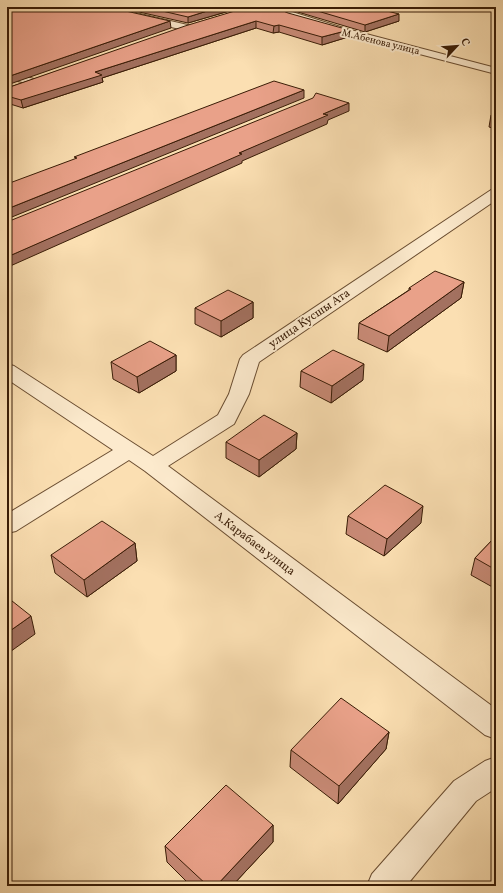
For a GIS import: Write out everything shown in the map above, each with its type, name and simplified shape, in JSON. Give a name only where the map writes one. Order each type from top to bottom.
[{"type":"street","points":[[98,7],[188,28]]},
{"type":"street","name":"М.Абенова улица","points":[[267,7],[291,16],[343,31],[496,71]]},
{"type":"street","points":[[167,35],[201,24]]},
{"type":"street","points":[[7,74],[37,80],[14,88]]},
{"type":"street","name":"улица Кусшы Ата","points":[[153,466],[227,419],[239,394],[250,359],[496,193]]},
{"type":"street","name":"А.Карабаев улица","points":[[7,370],[128,451],[153,466],[496,726]]},
{"type":"street","points":[[7,525],[128,451]]},
{"type":"street","points":[[384,886],[465,791],[496,771]]},
{"type":"building","points":[[7,7],[108,7],[170,21],[7,77]]},
{"type":"building","points":[[145,7],[220,7],[188,17]]},
{"type":"building","points":[[248,7],[274,7],[288,13],[349,30],[322,37],[279,25],[274,26],[256,21],[95,72],[102,75],[21,100],[7,96],[7,88],[185,26]]},
{"type":"building","points":[[304,7],[371,7],[399,14],[365,25]]},
{"type":"building","points":[[274,81],[304,90],[7,209],[7,184]]},
{"type":"building","points":[[316,93],[349,103],[323,114],[328,115],[239,153],[242,154],[7,257],[7,222],[313,98]]},
{"type":"building","points":[[435,271],[464,282],[389,336],[359,323],[411,289],[409,288]]},
{"type":"building","points":[[228,290],[253,302],[221,321],[195,308]]},
{"type":"building","points":[[150,341],[176,355],[137,377],[111,362]]},
{"type":"building","points":[[333,350],[364,364],[332,386],[301,371]]},
{"type":"building","points":[[264,415],[297,433],[259,460],[226,442]]},
{"type":"building","points":[[385,485],[423,506],[387,539],[348,516]]},
{"type":"building","points":[[102,521],[135,543],[84,580],[51,555]]},
{"type":"building","points":[[496,536],[496,570],[475,558]]},
{"type":"building","points":[[7,597],[31,616],[7,633]]},
{"type":"building","points":[[341,698],[389,732],[339,786],[291,750]]},
{"type":"building","points":[[226,785],[273,825],[216,886],[208,886],[165,846]]}]
